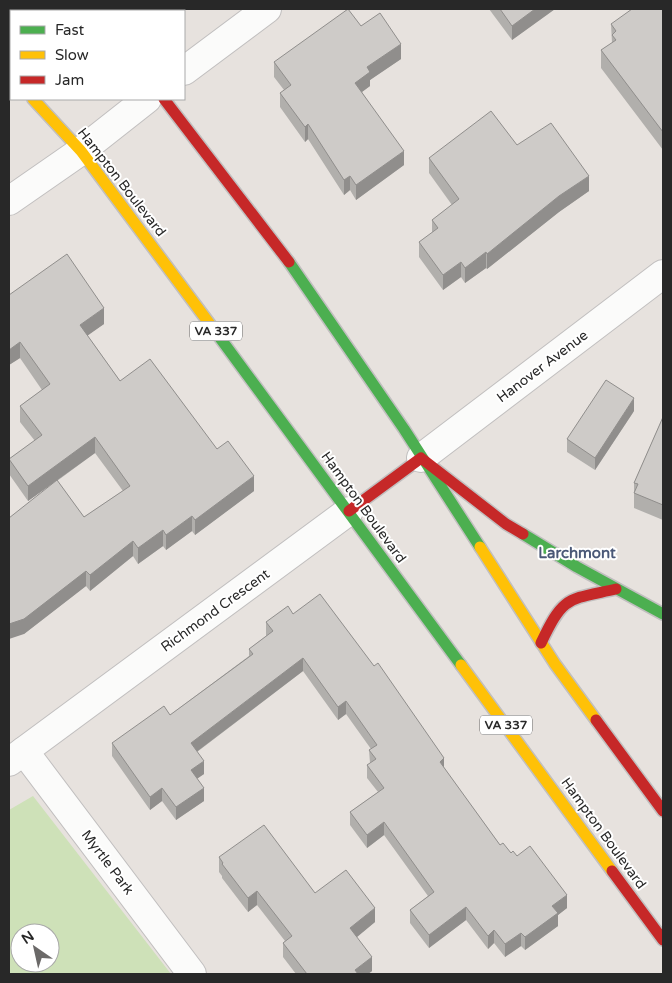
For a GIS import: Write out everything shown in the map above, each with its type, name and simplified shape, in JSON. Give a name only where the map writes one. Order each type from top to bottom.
[{"type":"main road","name":"Hampton Boulevard","points":[[34,100],[81,151],[349,511],[663,940]]},
{"type":"main road","points":[[165,100],[294,268],[400,423],[555,664],[663,811]]},
{"type":"main road","points":[[421,458],[506,524],[616,589],[663,614]]},
{"type":"main road","name":"Richmond Crescent","points":[[349,511],[421,458]]},
{"type":"main road","points":[[542,643],[551,622],[563,606],[580,597],[616,589]]},
{"type":"street","points":[[185,70],[267,9]]},
{"type":"street","points":[[9,201],[81,151],[146,100]]},
{"type":"street","name":"Hanover Avenue","points":[[421,458],[663,274]]},
{"type":"street","name":"Richmond Crescent","points":[[16,756],[349,511]]},
{"type":"street","name":"Myrtle Park","points":[[16,756],[192,974]]},
{"type":"green space","points":[[33,796],[171,974],[9,974],[9,810]]},
{"type":"building","points":[[348,9],[361,26],[380,13],[401,44],[367,67],[370,72],[355,83],[404,151],[356,185],[350,176],[344,180],[308,124],[305,127],[280,93],[291,85],[274,62]]},
{"type":"building","points":[[500,9],[535,9],[512,26]]},
{"type":"building","points":[[632,9],[663,9],[663,132],[601,50],[616,40],[612,35],[616,31],[611,24]]},
{"type":"building","points":[[491,111],[517,145],[551,123],[589,176],[559,196],[487,254],[486,252],[465,268],[461,262],[443,275],[419,242],[438,228],[432,220],[459,199],[429,158]]},
{"type":"building","points":[[67,254],[104,308],[80,325],[120,381],[150,359],[217,449],[228,441],[254,476],[195,520],[192,516],[166,535],[163,530],[138,548],[133,541],[90,575],[86,571],[24,619],[9,624],[9,518],[57,480],[84,517],[130,486],[95,437],[28,486],[9,459],[42,435],[20,406],[50,384],[20,342],[9,350],[9,295]]},
{"type":"building","points":[[606,380],[634,398],[595,458],[567,439]]},
{"type":"building","points":[[663,417],[663,505],[634,493],[638,484],[634,483]]},
{"type":"building","points":[[320,594],[374,666],[378,663],[444,758],[440,762],[500,845],[503,843],[511,853],[513,851],[517,856],[530,846],[567,895],[552,906],[558,913],[525,937],[521,933],[505,944],[494,930],[488,936],[466,907],[429,935],[410,910],[434,892],[384,822],[367,835],[350,812],[384,788],[367,765],[376,759],[369,750],[377,745],[346,701],[338,707],[303,658],[191,743],[204,761],[191,770],[204,788],[176,807],[162,788],[150,797],[112,743],[164,706],[170,715],[253,654],[249,649],[273,631],[266,622],[288,606],[293,614]]},
{"type":"building","points":[[264,825],[315,893],[346,870],[375,908],[350,928],[372,957],[355,970],[358,974],[307,974],[283,943],[292,936],[257,891],[248,898],[222,864],[219,857]]},
{"type":"traffic: fast","points":[[289,262],[404,429],[480,547]]},
{"type":"traffic: fast","points":[[212,327],[461,665]]},
{"type":"traffic: fast","points":[[523,534],[577,567],[663,614]]},
{"type":"traffic: slow","points":[[34,100],[81,151],[212,327]]},
{"type":"traffic: slow","points":[[480,547],[555,664],[596,720]]},
{"type":"traffic: slow","points":[[461,665],[612,871]]},
{"type":"traffic: jam","points":[[165,100],[289,262]]},
{"type":"traffic: jam","points":[[349,511],[421,458],[506,524],[523,534]]},
{"type":"traffic: jam","points":[[541,643],[556,616],[569,602],[587,595],[616,589]]},
{"type":"traffic: jam","points":[[596,720],[663,811]]},
{"type":"traffic: jam","points":[[612,871],[663,940]]},
{"type":"district","name":"Larchmont","points":[[577,553]]}]
